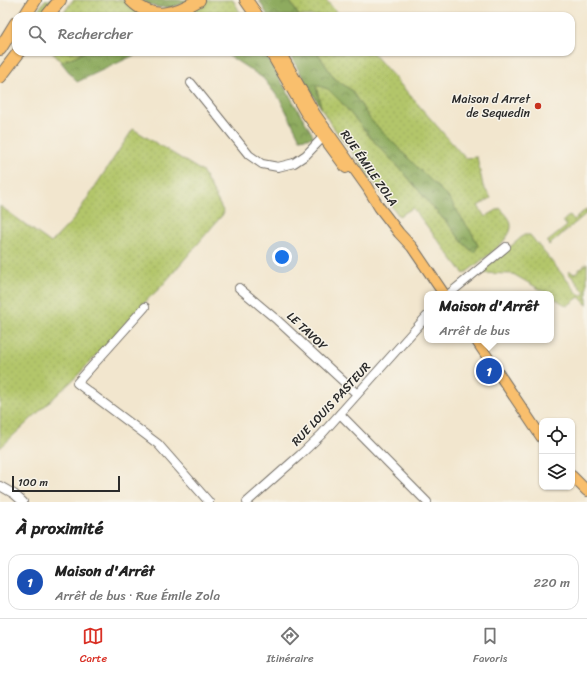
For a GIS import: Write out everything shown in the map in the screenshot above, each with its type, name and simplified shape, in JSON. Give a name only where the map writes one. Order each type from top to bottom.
[{"type":"highway","points":[[22,12],[30,0]]},
{"type":"highway","points":[[28,12],[35,0]]},
{"type":"highway","points":[[50,12],[60,0]]},
{"type":"highway","points":[[130,0],[141,8],[151,12]]},
{"type":"highway","points":[[177,12],[199,0]]},
{"type":"highway","points":[[246,0],[255,12]]},
{"type":"highway","points":[[0,50],[12,30]]},
{"type":"highway","points":[[0,50],[12,34]]},
{"type":"highway","points":[[0,77],[16,56]]},
{"type":"main road","points":[[241,0],[248,12]]},
{"type":"main road","points":[[250,0],[256,12]]},
{"type":"main road","points":[[272,56],[297,99],[325,135],[360,186],[378,216],[393,235],[425,268],[442,291]]},
{"type":"main road","name":"RUE ÉMILE ZOLA","points":[[282,56],[325,135]]},
{"type":"main road","points":[[478,343],[539,434]]},
{"type":"main road","points":[[575,479],[587,491]]},
{"type":"street","points":[[191,83],[249,155],[262,164],[278,167],[294,163],[306,155],[325,135]]},
{"type":"street","points":[[453,291],[506,247]]},
{"type":"street","name":"LE TAVOY","points":[[240,288],[272,315],[357,394]]},
{"type":"street","points":[[145,307],[77,383],[158,444],[208,502]]},
{"type":"street","name":"RUE LOUIS PASTEUR","points":[[247,502],[300,455],[340,414],[424,319]]},
{"type":"street","points":[[340,414],[427,502]]},
{"type":"street","points":[[0,486],[14,494],[23,502]]},
{"type":"green space","points":[[45,0],[54,0],[44,12],[38,12]]},
{"type":"green space","points":[[73,0],[125,0],[144,12],[64,12]]},
{"type":"green space","points":[[141,0],[188,0],[177,6],[164,8],[152,6]]},
{"type":"green space","points":[[208,0],[233,0],[240,12],[187,12]]},
{"type":"green space","points":[[259,0],[289,0],[296,12],[266,12]]},
{"type":"green space","points":[[289,0],[326,0],[336,12],[296,12]]},
{"type":"green space","points":[[56,56],[75,56],[61,62]]},
{"type":"green space","points":[[75,56],[132,56],[77,82],[61,62]]},
{"type":"green space","points":[[229,56],[266,56],[314,137],[300,139],[281,101],[263,78]]},
{"type":"green space","points":[[290,56],[320,56],[334,78],[351,90],[370,119],[448,197],[473,235],[478,246],[474,253],[463,243],[450,226],[341,102],[328,89],[316,85],[321,108]]},
{"type":"green space","points":[[320,56],[376,56],[465,158],[477,157],[483,186],[491,198],[478,206],[485,217],[500,208],[509,218],[511,223],[510,232],[500,245],[464,274],[413,208],[399,216],[330,123],[321,108],[316,85],[328,89],[341,102],[450,226],[463,243],[473,252],[478,246],[473,235],[430,181],[370,119],[351,90],[334,78]]},
{"type":"green space","points":[[133,129],[203,172],[224,213],[161,287],[77,376],[0,448],[0,206],[51,243],[73,220]]},
{"type":"green space","points":[[587,208],[587,213],[549,245],[547,242],[567,226],[563,221],[570,215],[574,220]]},
{"type":"green space","points":[[524,235],[530,235],[580,296],[585,293],[568,272],[570,271],[574,274],[587,263],[587,305],[579,297],[567,306],[554,298],[554,291],[543,291],[513,274],[480,273]]},
{"type":"place","name":"Maison d Arret de Sequedin","points":[[538,106]]},
{"type":"place","name":"Maison d'Arrêt","points":[[489,371]]}]
